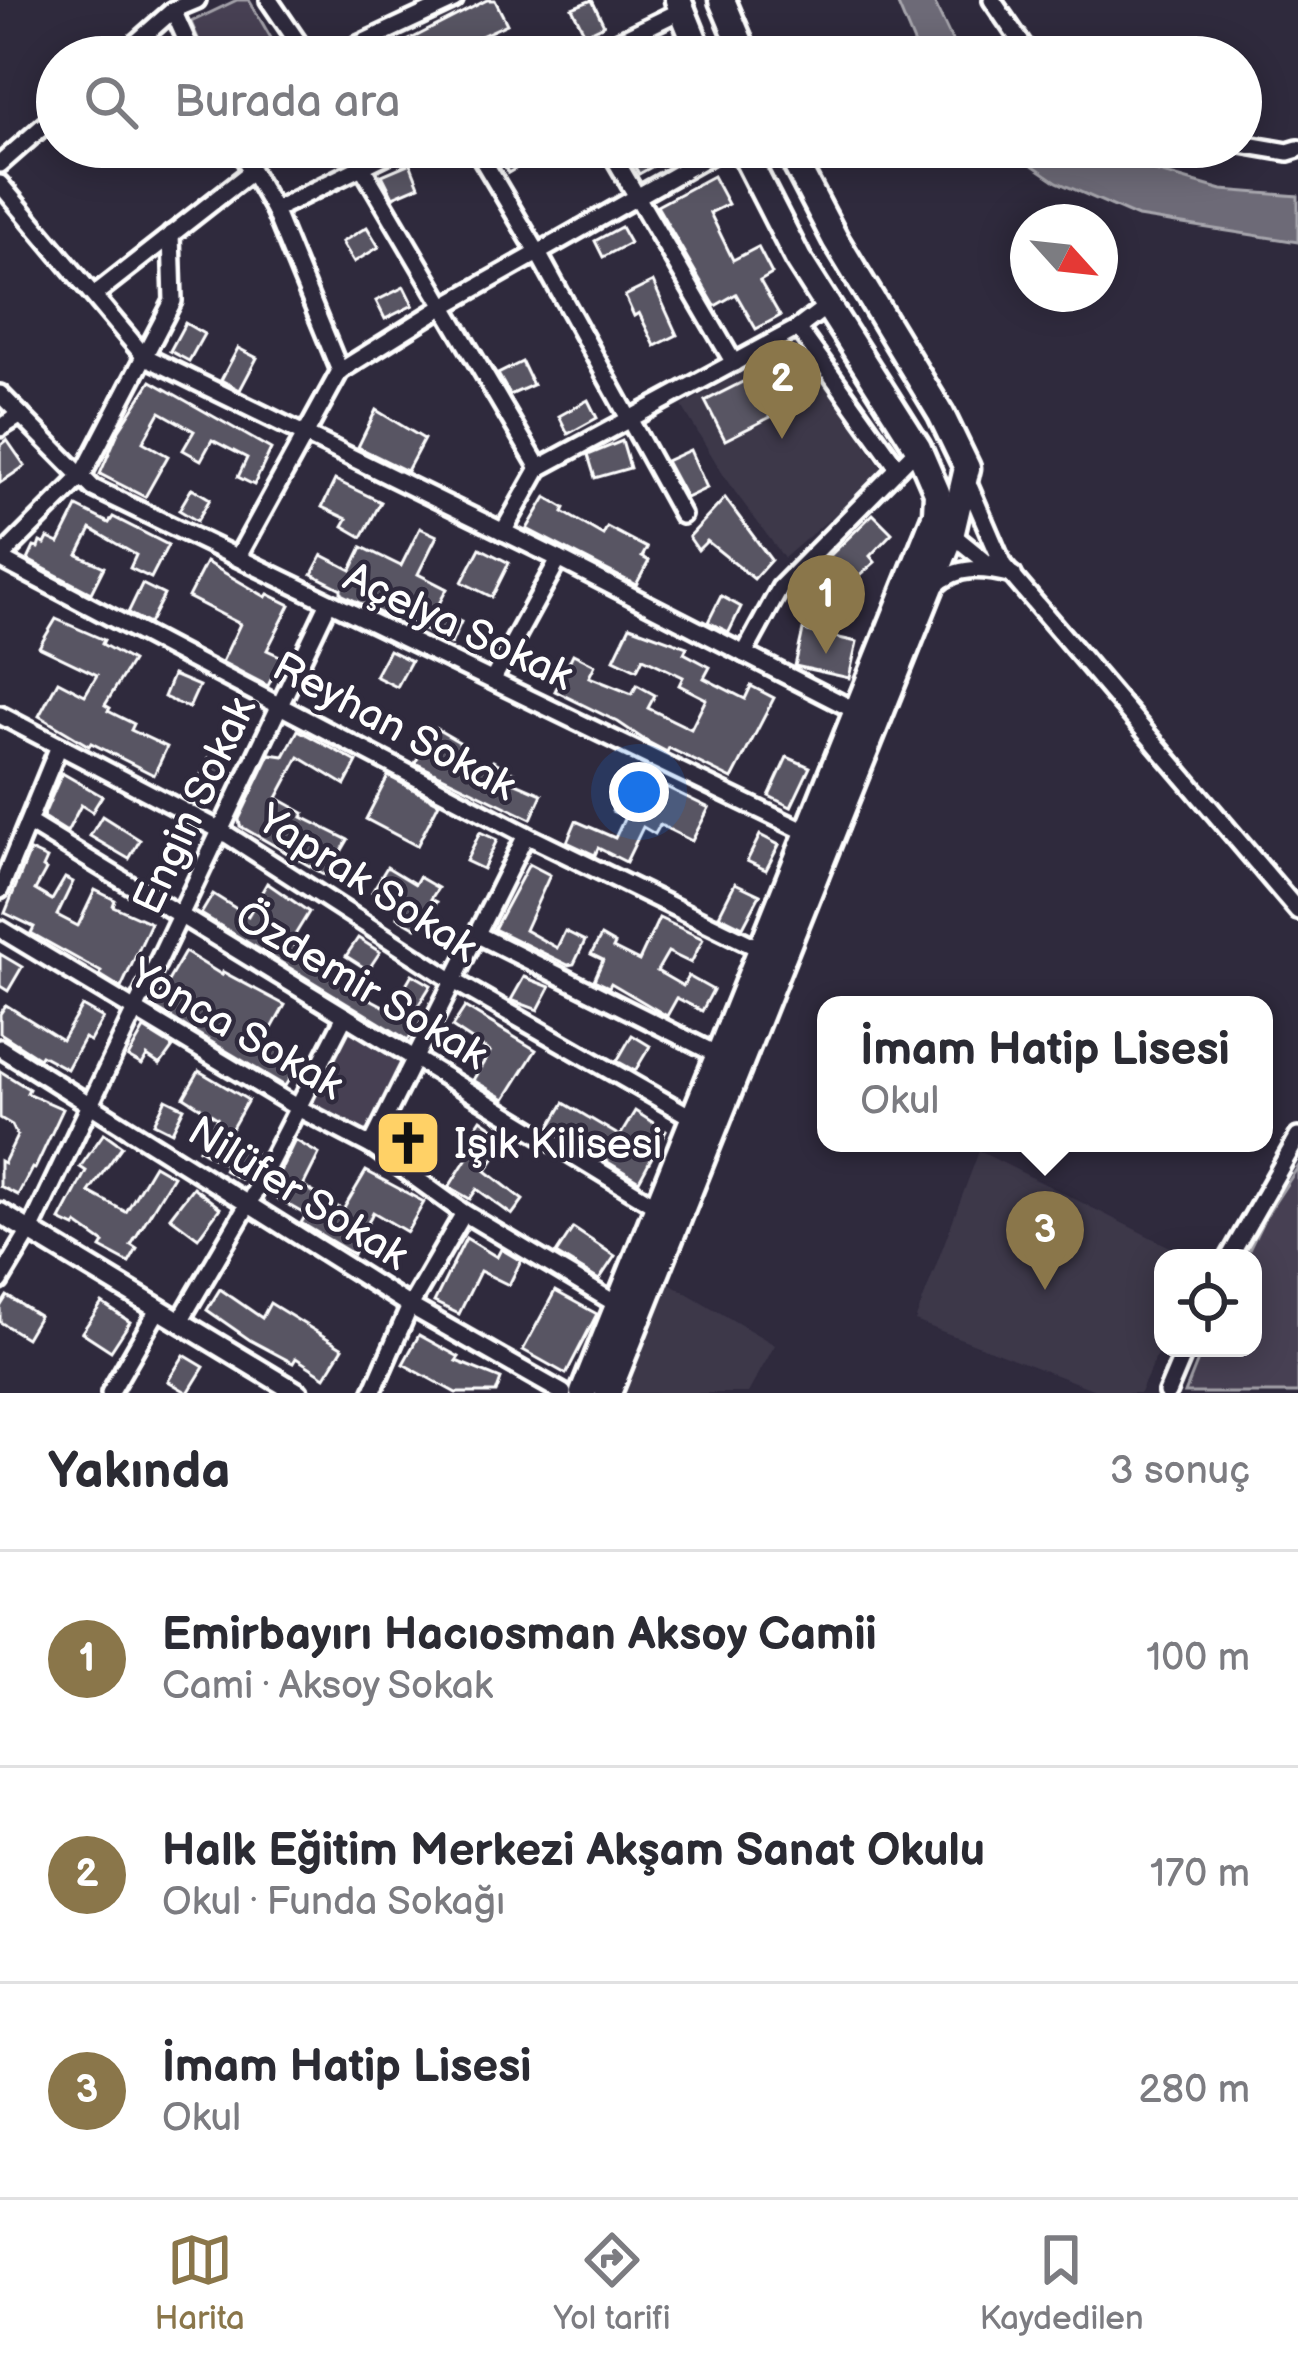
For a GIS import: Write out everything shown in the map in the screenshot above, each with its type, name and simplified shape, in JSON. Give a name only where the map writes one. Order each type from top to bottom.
[{"type":"main road","points":[[722,0],[737,36]]},
{"type":"main road","points":[[680,5],[693,36]]},
{"type":"main road","points":[[583,1393],[936,503],[918,448],[827,307],[752,168]]},
{"type":"main road","points":[[608,1393],[951,536],[969,478],[941,413],[835,239],[798,168]]},
{"type":"street","points":[[144,36],[173,10],[197,0]]},
{"type":"street","points":[[269,0],[294,36]]},
{"type":"street","points":[[377,36],[454,0]]},
{"type":"street","points":[[992,0],[1017,36]]},
{"type":"street","points":[[624,36],[680,5]]},
{"type":"street","points":[[173,10],[185,36]]},
{"type":"street","points":[[0,164],[36,132]]},
{"type":"street","points":[[1262,148],[1298,149]]},
{"type":"street","points":[[249,168],[274,210],[340,371]]},
{"type":"street","points":[[274,210],[358,168]]},
{"type":"street","points":[[363,168],[539,468]]},
{"type":"street","points":[[487,168],[682,515]]},
{"type":"street","points":[[620,168],[734,363]]},
{"type":"street","points":[[238,557],[340,371],[444,306],[688,168]]},
{"type":"street","points":[[94,295],[251,172]]},
{"type":"street","points":[[0,184],[144,356],[856,711]]},
{"type":"street","points":[[0,559],[82,476],[173,301],[171,234]]},
{"type":"street","points":[[503,532],[539,468],[798,328],[827,307]]},
{"type":"street","points":[[798,328],[898,468]]},
{"type":"street","name":"Açelya Sokak","points":[[0,394],[93,488],[808,833]]},
{"type":"street","points":[[0,428],[21,415]]},
{"type":"street","points":[[744,654],[780,589],[918,448]]},
{"type":"street","points":[[969,478],[1003,565],[1298,911]]},
{"type":"street","points":[[936,503],[951,536],[1013,575]]},
{"type":"street","name":"Reyhan Sokak","points":[[0,559],[526,835],[760,949]]},
{"type":"street","points":[[493,679],[559,559]]},
{"type":"street","points":[[928,593],[943,578],[970,568],[1013,575]]},
{"type":"street","name":"Engin Sokak","points":[[0,1281],[29,1231],[328,604]]},
{"type":"street","name":"Yaprak Sokak","points":[[0,715],[220,830],[452,980],[693,1118]]},
{"type":"street","points":[[0,890],[59,746]]},
{"type":"street","name":"Özdemir Sokak","points":[[29,823],[658,1207]]},
{"type":"street","points":[[371,1146],[526,835]]},
{"type":"street","name":"Yonca Sokak","points":[[0,929],[298,1108],[371,1146],[464,1214],[618,1304]]},
{"type":"street","points":[[476,934],[718,1055]]},
{"type":"street","points":[[180,1321],[249,1203],[345,1016]]},
{"type":"street","name":"Nilüfer Sokak","points":[[0,1048],[410,1306],[563,1393]]},
{"type":"street","points":[[1234,1249],[1298,1136]]},
{"type":"street","points":[[0,1213],[298,1393]]},
{"type":"street","points":[[372,1393],[410,1306],[464,1214]]},
{"type":"street","points":[[110,1393],[159,1308]]},
{"type":"street","points":[[1167,1393],[1182,1357]]},
{"type":"shaded area","points":[[237,0],[249,0],[270,36],[197,36],[191,22]]},
{"type":"shaded area","points":[[896,0],[933,0],[950,36],[911,36]]},
{"type":"shaded area","points":[[1037,168],[1145,168],[1222,190],[1298,196],[1298,242],[1138,217],[1118,208],[1118,204],[1108,204]]},
{"type":"shaded area","points":[[797,342],[884,472],[784,558],[727,481],[682,406]]},
{"type":"shaded area","points":[[344,1023],[411,1061],[370,1141],[303,1106]]},
{"type":"shaded area","points":[[979,1152],[1174,1249],[1154,1249],[1156,1357],[1140,1393],[1103,1393],[915,1321]]},
{"type":"shaded area","points":[[1298,1167],[1298,1393],[1185,1393],[1199,1357],[1262,1357],[1262,1249],[1249,1249]]},
{"type":"shaded area","points":[[661,1278],[775,1345],[748,1393],[614,1393]]},
{"type":"building","points":[[487,0],[495,0],[507,24],[481,36],[417,36]]},
{"type":"building","points":[[592,0],[604,25],[585,34],[572,8]]},
{"type":"building","points":[[412,168],[419,186],[393,197],[382,175]]},
{"type":"building","points":[[713,176],[728,204],[710,213],[733,260],[758,247],[772,274],[760,281],[780,316],[756,329],[736,294],[715,306],[657,206]]},
{"type":"building","points":[[367,227],[379,247],[354,262],[342,242]]},
{"type":"building","points":[[621,227],[630,243],[603,257],[595,241]]},
{"type":"building","points":[[653,282],[677,335],[655,346],[625,296]]},
{"type":"building","points":[[404,287],[413,305],[385,319],[376,301]]},
{"type":"building","points":[[185,323],[204,334],[189,361],[170,351]]},
{"type":"building","points":[[238,348],[257,358],[240,390],[221,380]]},
{"type":"building","points":[[794,356],[814,395],[725,440],[705,401]]},
{"type":"building","points":[[522,362],[533,385],[510,395],[498,374]]},
{"type":"building","points":[[151,381],[271,449],[254,485],[238,477],[247,458],[212,440],[201,460],[183,450],[194,431],[160,412],[143,442],[168,456],[145,497],[100,474],[119,430]]},
{"type":"building","points":[[588,400],[597,418],[568,434],[559,416]]},
{"type":"building","points":[[376,410],[424,439],[407,471],[358,447]]},
{"type":"building","points":[[7,440],[25,466],[0,483],[0,446]]},
{"type":"building","points":[[622,441],[630,468],[595,478],[588,455]]},
{"type":"building","points":[[690,450],[707,488],[686,498],[666,461]]},
{"type":"building","points":[[335,480],[381,502],[362,537],[343,526],[347,519],[322,507]]},
{"type":"building","points":[[192,488],[210,499],[197,521],[179,510]]},
{"type":"building","points":[[546,497],[603,535],[607,527],[647,548],[642,557],[649,561],[636,585],[527,529]]},
{"type":"building","points":[[725,498],[771,560],[754,579],[707,541],[698,550],[689,537]]},
{"type":"building","points":[[77,507],[109,523],[113,517],[168,545],[151,578],[130,568],[136,555],[91,529],[78,555],[104,567],[91,593],[28,560],[40,542],[45,544],[48,538],[59,543]]},
{"type":"building","points":[[873,514],[892,533],[870,556],[875,562],[857,578],[847,567],[820,593],[806,579]]},
{"type":"building","points":[[420,528],[437,536],[418,574],[447,589],[435,611],[461,622],[451,644],[341,594],[341,589],[312,574],[322,555],[351,570],[362,547],[401,566]]},
{"type":"building","points":[[480,548],[509,563],[492,597],[462,582]]},
{"type":"building","points":[[206,562],[266,597],[290,605],[267,650],[282,657],[268,686],[222,662],[240,624],[188,597]]},
{"type":"building","points":[[142,584],[164,595],[149,624],[128,613]]},
{"type":"building","points":[[721,596],[741,607],[729,632],[708,622]]},
{"type":"building","points":[[56,619],[104,640],[102,644],[132,661],[105,705],[134,724],[131,730],[167,747],[154,775],[89,746],[39,716],[58,681],[85,695],[97,675],[39,647]]},
{"type":"building","points":[[630,626],[687,647],[684,653],[710,667],[704,678],[745,699],[751,686],[774,698],[732,779],[669,748],[667,752],[555,691],[573,654],[595,665],[589,677],[632,694],[637,685],[655,695],[648,708],[691,729],[706,699],[679,685],[683,677],[643,658],[637,670],[614,659]]},
{"type":"building","points":[[803,630],[857,642],[849,678],[795,666]]},
{"type":"building","points":[[389,650],[411,661],[397,687],[375,676]]},
{"type":"building","points":[[173,675],[199,686],[189,708],[164,697]]},
{"type":"building","points":[[435,728],[461,743],[456,752],[488,770],[493,761],[515,773],[511,781],[542,794],[531,819],[415,763]]},
{"type":"building","points":[[298,730],[357,762],[345,785],[299,757],[277,798],[304,813],[302,817],[348,840],[327,876],[240,826],[239,819],[270,754],[284,756]]},
{"type":"building","points":[[787,757],[810,767],[791,807],[769,796]]},
{"type":"building","points":[[209,758],[226,766],[206,807],[189,799]]},
{"type":"building","points":[[631,770],[709,808],[692,841],[660,825],[655,834],[643,827],[626,862],[598,848],[595,855],[567,842],[576,821],[615,838],[625,817],[612,811]]},
{"type":"building","points":[[62,773],[102,796],[92,812],[81,805],[67,832],[43,817]]},
{"type":"building","points":[[388,776],[439,803],[417,846],[366,819]]},
{"type":"building","points":[[102,816],[140,840],[129,859],[90,836]]},
{"type":"building","points":[[480,832],[497,840],[483,869],[466,861]]},
{"type":"building","points":[[760,835],[779,845],[766,870],[747,861]]},
{"type":"building","points":[[30,851],[47,859],[35,890],[52,900],[65,878],[73,882],[57,915],[78,926],[95,890],[115,900],[113,906],[151,923],[121,988],[31,933],[34,927],[5,913]]},
{"type":"building","points":[[529,864],[550,875],[525,930],[557,948],[565,931],[585,941],[574,964],[494,929]]},
{"type":"building","points":[[387,867],[415,884],[419,877],[438,888],[431,899],[437,902],[416,928],[397,917],[401,909],[372,892]]},
{"type":"building","points":[[267,883],[309,912],[290,943],[335,972],[331,978],[391,1010],[412,974],[431,985],[408,1022],[416,1027],[408,1040],[201,914],[213,894],[248,916]]},
{"type":"building","points":[[735,883],[760,895],[743,927],[719,915]]},
{"type":"building","points":[[659,918],[703,939],[691,963],[668,952],[657,971],[683,986],[688,976],[713,990],[702,1011],[677,998],[667,1016],[611,983],[609,987],[594,980],[603,960],[591,954],[601,936],[639,961]]},
{"type":"building","points":[[358,938],[380,952],[368,970],[346,956]]},
{"type":"building","points":[[185,952],[285,1005],[265,1041],[300,1062],[285,1086],[153,1007]]},
{"type":"building","points":[[0,954],[22,967],[8,991],[0,986]]},
{"type":"building","points":[[524,977],[550,987],[538,1010],[511,1000]]},
{"type":"building","points":[[6,1005],[62,1040],[82,1006],[103,1018],[90,1041],[84,1038],[67,1069],[0,1033],[0,1014]]},
{"type":"building","points":[[465,1007],[536,1050],[505,1099],[473,1080],[490,1052],[452,1027]]},
{"type":"building","points":[[144,1029],[173,1047],[160,1065],[147,1056],[142,1065],[128,1057]]},
{"type":"building","points":[[632,1035],[650,1046],[635,1071],[617,1061]]},
{"type":"building","points":[[0,1071],[29,1089],[27,1093],[63,1109],[18,1195],[0,1186],[0,1161],[4,1163],[17,1136],[12,1125],[0,1118]]},
{"type":"building","points":[[199,1071],[248,1100],[227,1137],[255,1152],[240,1179],[199,1149],[217,1118],[184,1097]]},
{"type":"building","points":[[166,1099],[184,1108],[172,1132],[154,1123]]},
{"type":"building","points":[[564,1103],[620,1136],[635,1111],[666,1131],[639,1181],[550,1127]]},
{"type":"building","points":[[481,1119],[508,1138],[486,1171],[523,1200],[512,1215],[477,1189],[470,1199],[449,1187],[472,1150],[464,1145]]},
{"type":"building","points":[[404,1121],[423,1134],[409,1158],[389,1144]]},
{"type":"building","points":[[104,1133],[122,1146],[89,1192],[126,1212],[154,1165],[173,1176],[131,1245],[137,1249],[129,1263],[101,1248],[104,1243],[77,1224],[60,1220],[86,1171],[80,1167]]},
{"type":"building","points":[[295,1140],[319,1154],[303,1186],[343,1210],[366,1171],[424,1202],[407,1232],[373,1212],[353,1254],[301,1223],[306,1215],[269,1194]]},
{"type":"building","points":[[193,1187],[220,1208],[198,1238],[170,1217]]},
{"type":"building","points":[[573,1228],[615,1256],[599,1280],[556,1254]]},
{"type":"building","points":[[466,1238],[497,1257],[501,1249],[521,1261],[509,1285],[480,1271],[459,1314],[434,1302]]},
{"type":"building","points":[[220,1289],[262,1318],[270,1303],[343,1348],[325,1377],[296,1358],[293,1363],[250,1340],[207,1310]]},
{"type":"building","points":[[555,1291],[597,1314],[566,1374],[523,1350]]},
{"type":"building","points":[[7,1296],[39,1316],[26,1338],[0,1322],[0,1307]]},
{"type":"building","points":[[102,1303],[130,1322],[111,1351],[82,1332]]},
{"type":"building","points":[[419,1335],[459,1357],[456,1361],[501,1379],[496,1393],[456,1393],[403,1364]]},
{"type":"building","points":[[184,1355],[204,1367],[188,1393],[168,1381]]},
{"type":"place","name":"Halk Eğitim Merkezi Akşam Sanat Okulu","points":[[782,439]]},
{"type":"place","name":"Emirbayırı Hacıosman Aksoy Camii","points":[[826,654]]},
{"type":"place","name":"Işık Kilisesi","points":[[408,1143]]},
{"type":"place","name":"İmam Hatip Lisesi","points":[[1045,1290]]}]
